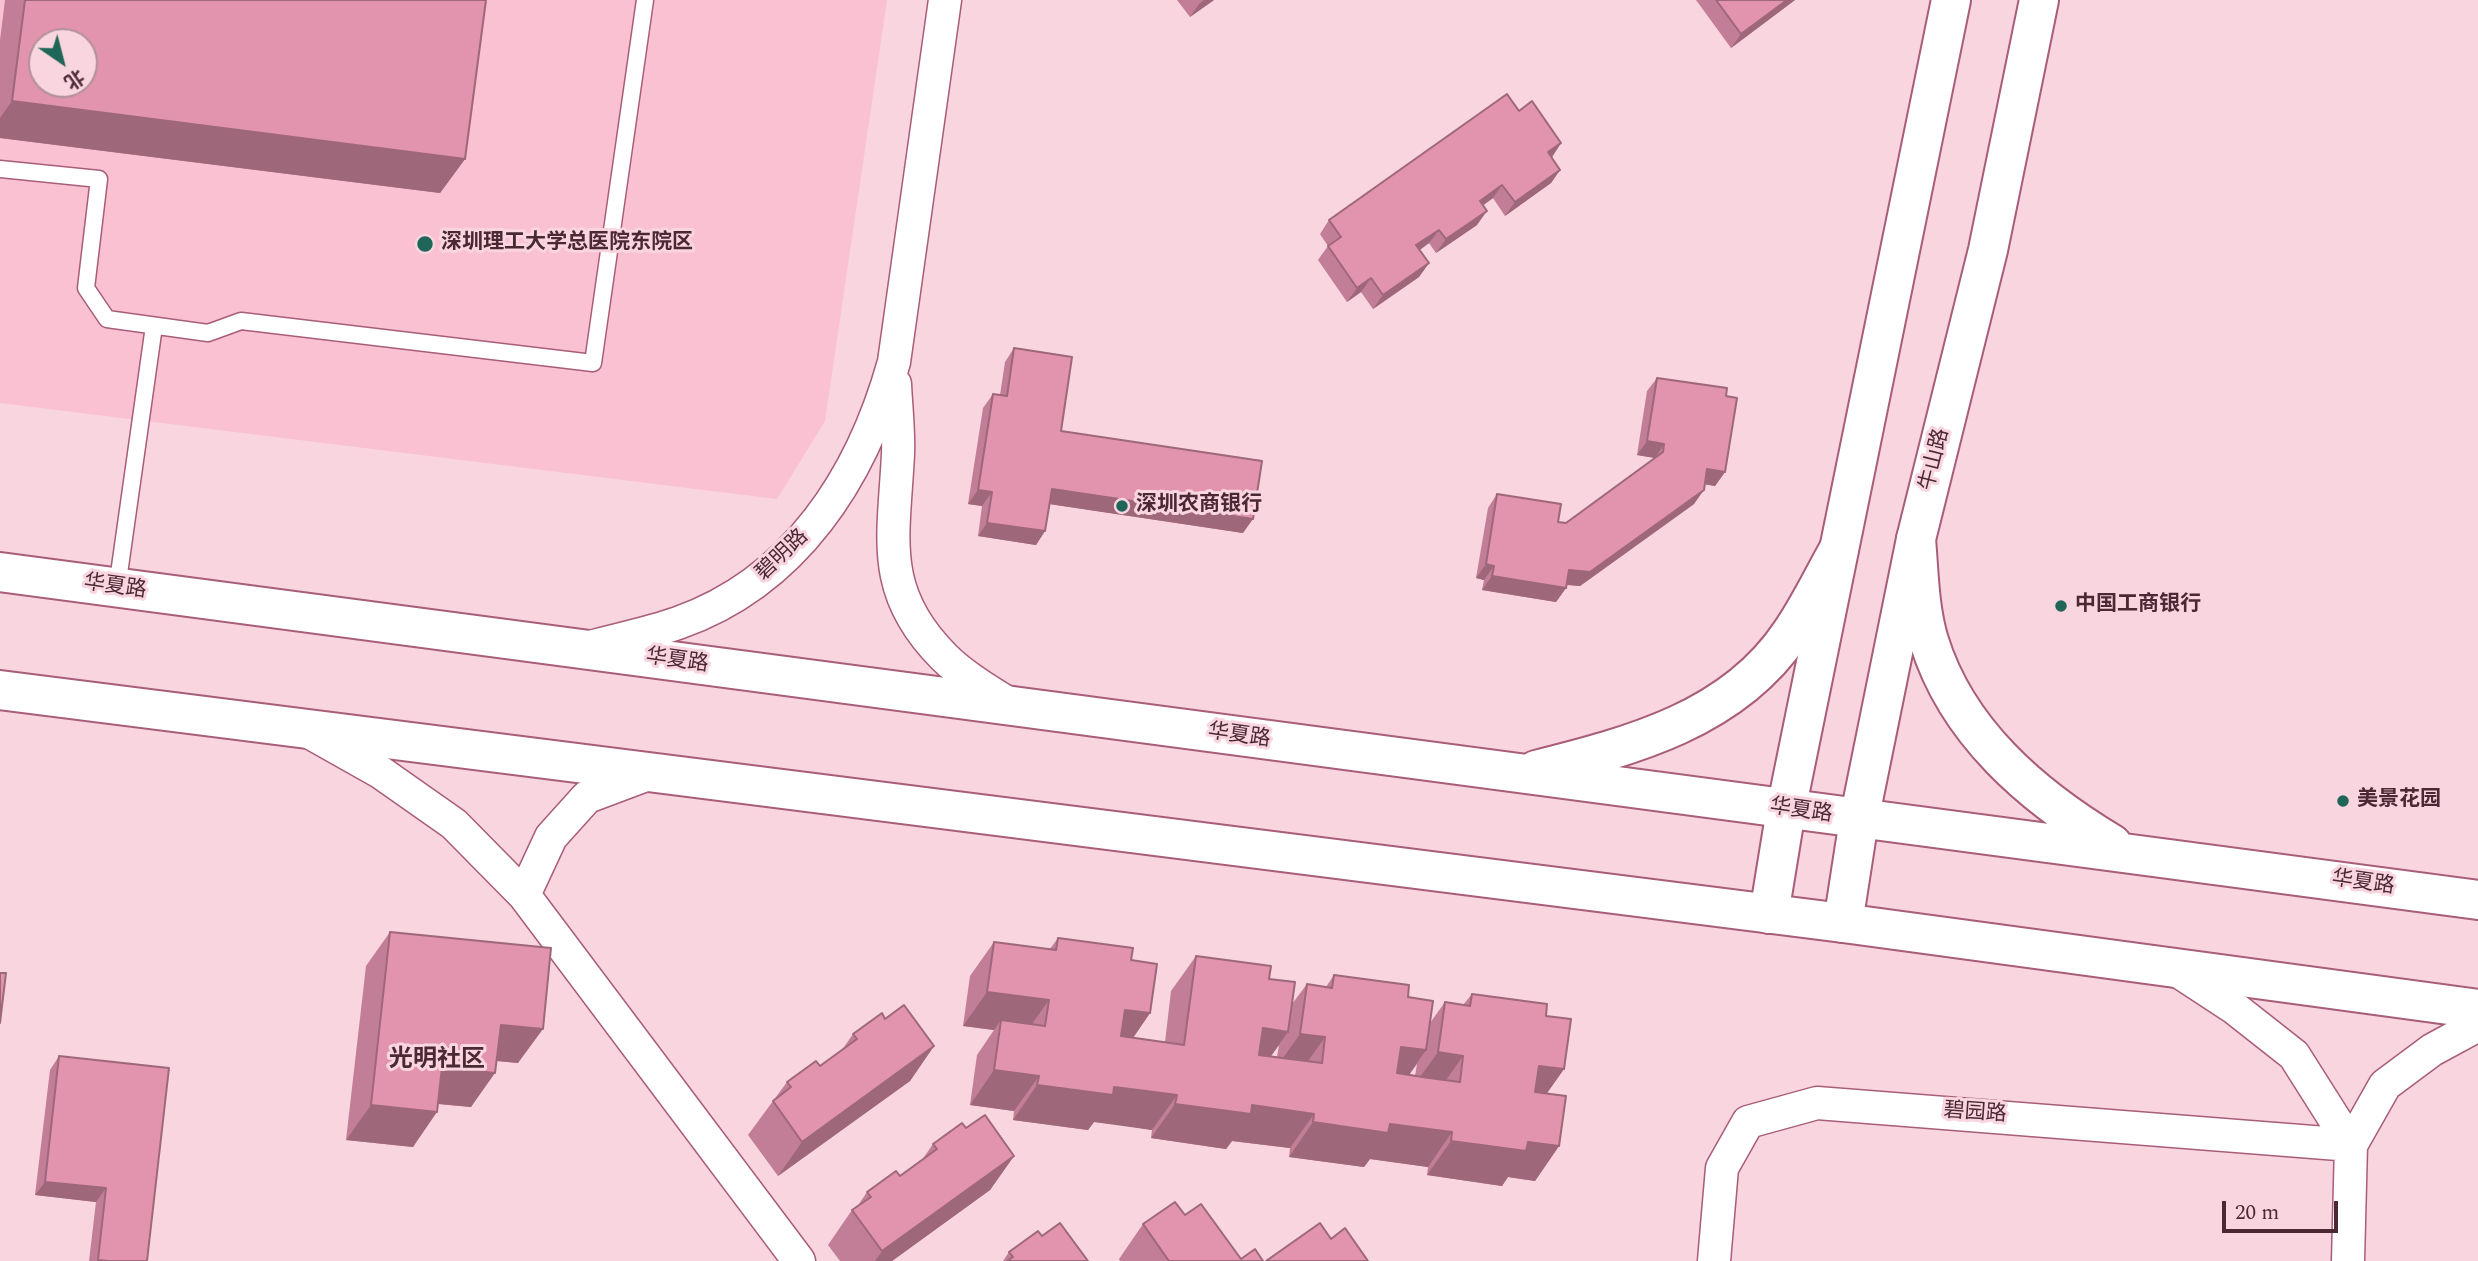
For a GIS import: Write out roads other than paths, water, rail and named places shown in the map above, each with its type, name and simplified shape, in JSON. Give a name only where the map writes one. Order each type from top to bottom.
[{"type":"main road","points":[[1769,914],[1786,810],[1951,0]]},
{"type":"main road","name":"牛山路","points":[[1843,923],[1859,820],[1916,540],[1988,250],[2039,0]]},
{"type":"main road","points":[[1916,540],[1920,598],[1929,640],[1945,681],[1967,719],[2004,762],[2040,796],[2074,821],[2122,850]]},
{"type":"main road","points":[[1517,774],[1614,750],[1671,730],[1714,707],[1752,679],[1790,635],[1839,549]]},
{"type":"main road","name":"华夏路","points":[[0,572],[1859,820],[2122,850],[2478,900]]},
{"type":"main road","points":[[0,690],[1843,923],[2478,1009]]},
{"type":"street","name":"碧明路","points":[[579,649],[678,623],[727,601],[765,577],[802,542],[837,496],[881,408],[894,362],[945,0]]},
{"type":"street","name":"碧明路","points":[[894,362],[898,452],[892,561],[901,595],[921,631],[945,658],[1014,708]]},
{"type":"street","points":[[304,729],[380,772],[454,824],[524,895],[799,1261]]},
{"type":"street","points":[[524,895],[551,837],[587,797],[651,773]]},
{"type":"street","points":[[2171,966],[2233,1007],[2294,1055],[2350,1145]]},
{"type":"street","points":[[2348,1261],[2350,1145],[2385,1085],[2431,1050],[2478,1025]]},
{"type":"street","name":"碧园路","points":[[1714,1261],[1722,1168],[1748,1122],[1818,1103],[2350,1145]]},
{"type":"lane","points":[[0,169],[99,179],[86,288],[107,319],[208,333],[241,321],[593,363],[645,0]]},
{"type":"lane","points":[[117,588],[154,326]]},
{"type":"place","name":"深圳理工大学总医院东院区","points":[[425,244]]},
{"type":"place","name":"深圳农商银行","points":[[1122,506]]},
{"type":"place","name":"中国工商银行","points":[[2061,606]]},
{"type":"place","name":"美景花园","points":[[2343,801]]},
{"type":"district","name":"光明社区","points":[[437,1061]]}]
